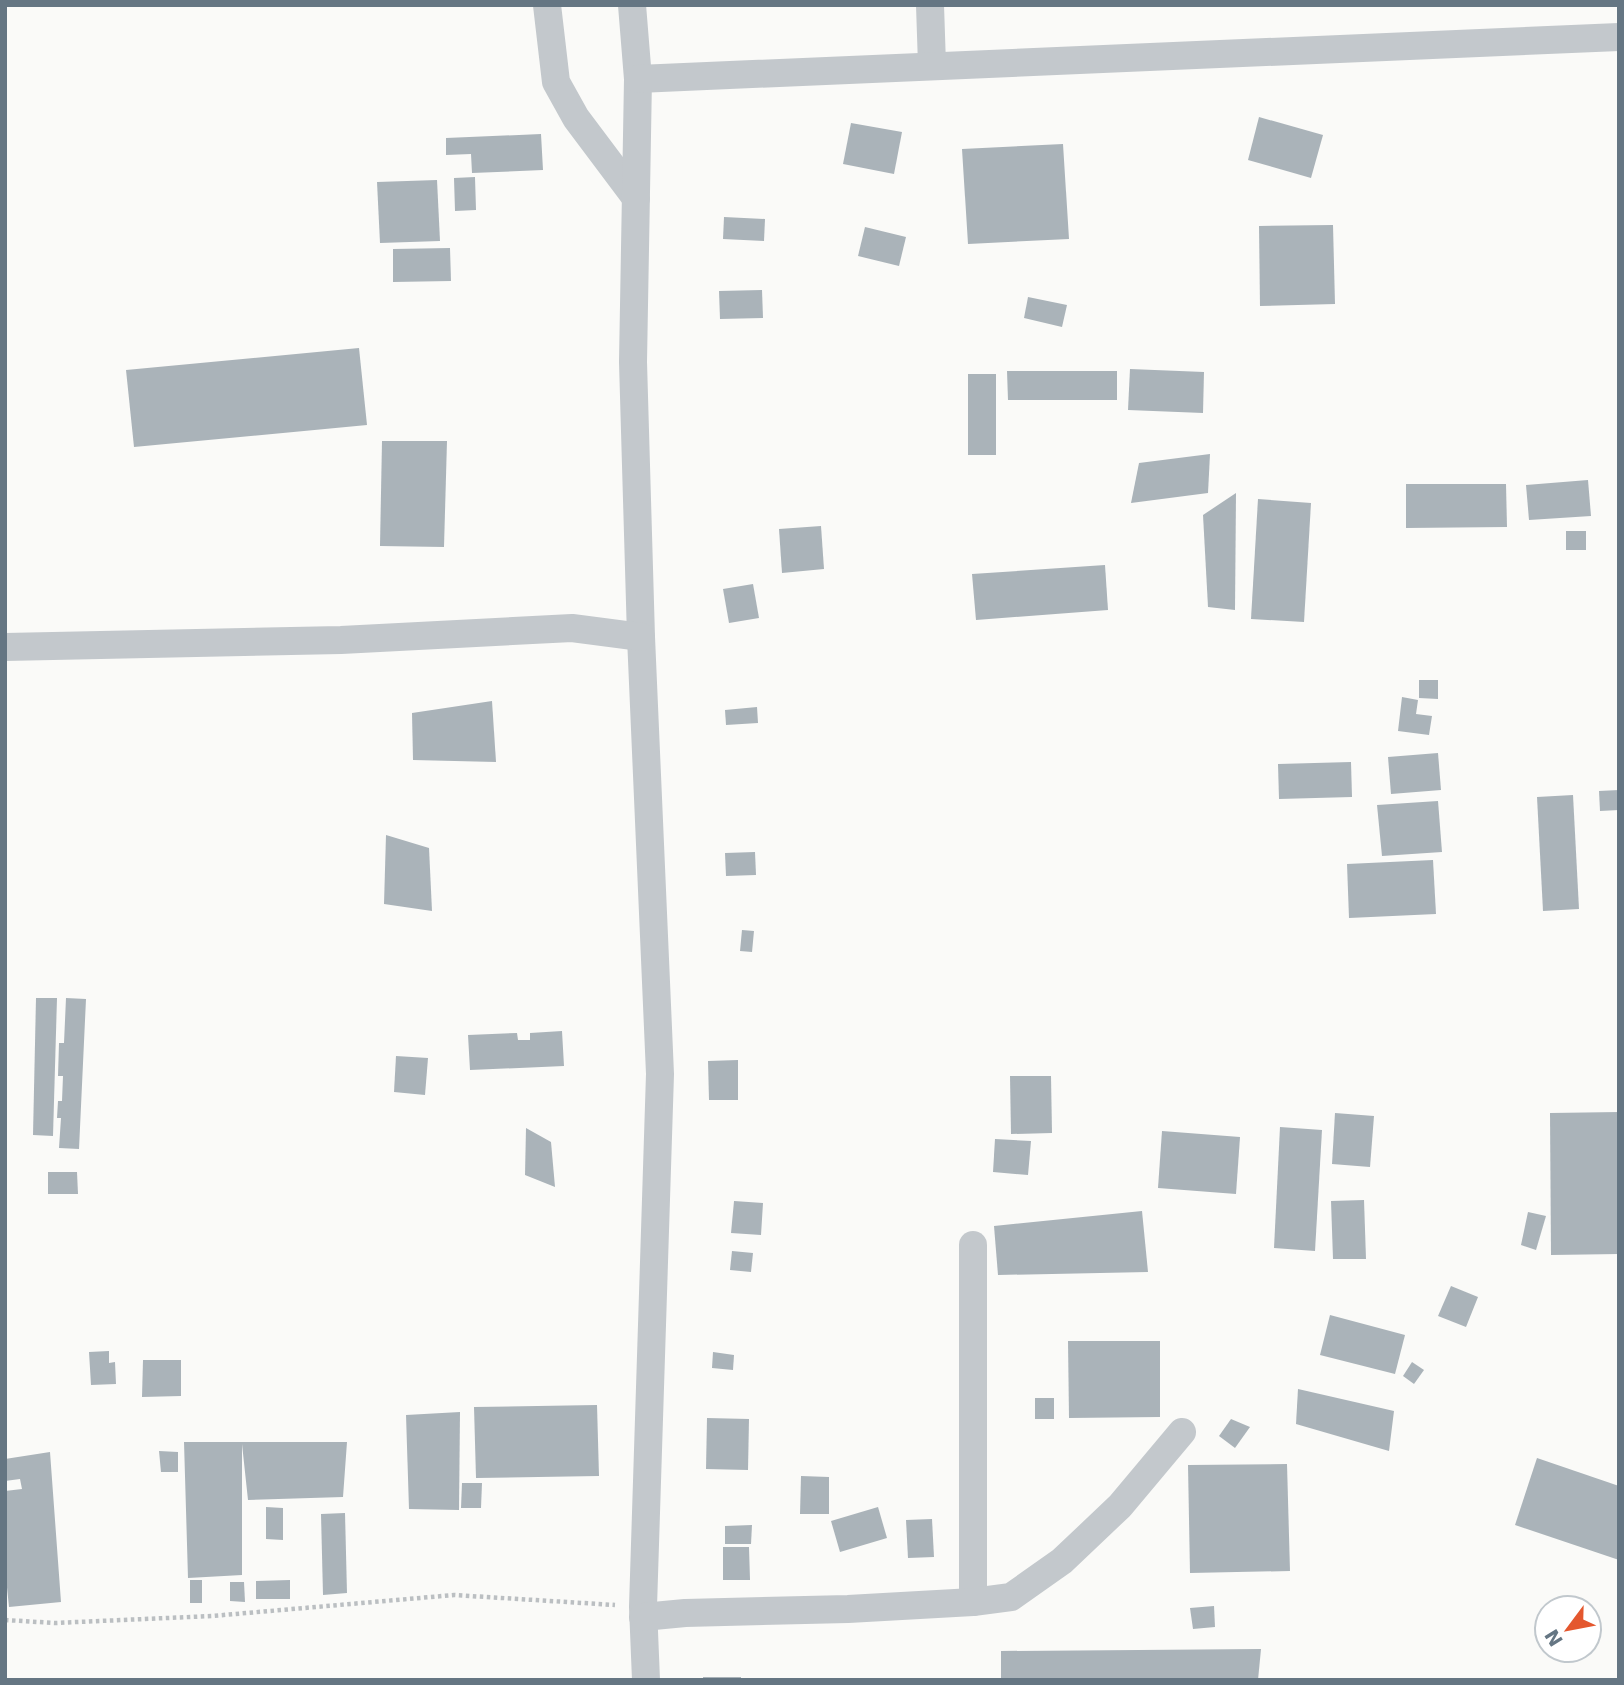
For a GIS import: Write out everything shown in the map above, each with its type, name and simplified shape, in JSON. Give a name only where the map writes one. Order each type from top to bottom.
[{"type":"street","points":[[547,5],[556,82],[576,118],[636,198]]},
{"type":"street","points":[[632,5],[638,79],[633,362],[641,637],[660,1074],[643,1612],[646,1680]]},
{"type":"street","points":[[930,5],[932,65]]},
{"type":"street","points":[[638,79],[1619,37]]},
{"type":"street","points":[[5,648],[341,640],[572,628],[641,637]]},
{"type":"street","points":[[973,1245],[973,1602]]},
{"type":"street","points":[[643,1612],[848,1609],[973,1602],[1011,1597],[1062,1561],[1120,1506],[1182,1432]]},
{"type":"path","points":[[5,1620],[55,1623],[212,1616],[454,1595],[643,1612]]},
{"type":"building","points":[[1259,117],[1323,135],[1311,178],[1248,160]]},
{"type":"building","points":[[851,123],[902,132],[894,174],[843,164]]},
{"type":"building","points":[[541,134],[543,170],[472,173],[471,154],[446,155],[446,138]]},
{"type":"building","points":[[1063,144],[1069,239],[968,244],[962,149]]},
{"type":"building","points":[[475,177],[476,210],[455,211],[454,178]]},
{"type":"building","points":[[437,180],[440,241],[380,243],[377,182]]},
{"type":"building","points":[[724,217],[765,219],[764,241],[723,239]]},
{"type":"building","points":[[1333,225],[1335,304],[1260,306],[1259,226]]},
{"type":"building","points":[[865,227],[906,237],[899,266],[858,256]]},
{"type":"building","points":[[450,248],[451,281],[393,282],[393,249]]},
{"type":"building","points":[[762,290],[763,318],[720,319],[719,291]]},
{"type":"building","points":[[1028,297],[1067,305],[1062,327],[1024,318]]},
{"type":"building","points":[[359,348],[367,425],[134,447],[126,370]]},
{"type":"building","points":[[1130,369],[1204,372],[1203,413],[1128,410]]},
{"type":"building","points":[[1007,371],[1117,371],[1117,400],[1008,400]]},
{"type":"building","points":[[968,374],[996,374],[996,455],[968,455]]},
{"type":"building","points":[[382,441],[447,441],[444,547],[380,546]]},
{"type":"building","points":[[1210,454],[1208,493],[1131,503],[1139,463]]},
{"type":"building","points":[[1588,480],[1591,516],[1529,520],[1526,485]]},
{"type":"building","points":[[1406,484],[1506,484],[1507,527],[1406,528]]},
{"type":"building","points":[[1236,493],[1235,610],[1208,607],[1203,515]]},
{"type":"building","points":[[1258,499],[1311,503],[1304,622],[1251,619]]},
{"type":"building","points":[[821,526],[824,569],[782,573],[779,529]]},
{"type":"building","points":[[1566,531],[1586,531],[1586,550],[1566,550]]},
{"type":"building","points":[[1105,565],[1108,610],[976,620],[972,574]]},
{"type":"building","points":[[753,584],[759,618],[729,623],[723,589]]},
{"type":"building","points":[[1419,680],[1438,680],[1438,699],[1419,698]]},
{"type":"building","points":[[1402,697],[1418,700],[1416,714],[1432,716],[1429,735],[1398,731]]},
{"type":"building","points":[[492,701],[496,762],[413,760],[412,713]]},
{"type":"building","points":[[757,707],[758,723],[726,725],[725,710]]},
{"type":"building","points":[[1438,753],[1441,790],[1391,794],[1388,757]]},
{"type":"building","points":[[1351,762],[1352,797],[1279,799],[1278,764]]},
{"type":"building","points":[[1619,790],[1619,810],[1600,811],[1599,791]]},
{"type":"building","points":[[1573,795],[1579,909],[1543,911],[1537,797]]},
{"type":"building","points":[[1438,801],[1442,852],[1382,856],[1377,805]]},
{"type":"building","points":[[386,835],[429,848],[432,911],[384,904]]},
{"type":"building","points":[[755,852],[756,875],[726,876],[725,853]]},
{"type":"building","points":[[1433,860],[1436,914],[1349,918],[1347,864]]},
{"type":"building","points":[[742,930],[754,931],[752,952],[740,951]]},
{"type":"building","points":[[36,998],[57,998],[53,1136],[33,1135]]},
{"type":"building","points":[[66,998],[86,999],[79,1149],[59,1148],[61,1118],[57,1118],[58,1101],[62,1101],[63,1076],[58,1076],[59,1043],[64,1043]]},
{"type":"building","points":[[562,1031],[564,1066],[470,1070],[468,1035],[517,1033],[518,1040],[530,1040],[530,1033]]},
{"type":"building","points":[[396,1056],[428,1058],[425,1095],[394,1092]]},
{"type":"building","points":[[738,1060],[738,1100],[709,1100],[708,1061]]},
{"type":"building","points":[[1010,1076],[1051,1076],[1052,1133],[1011,1134]]},
{"type":"building","points":[[1619,1112],[1619,1254],[1551,1255],[1550,1113]]},
{"type":"building","points":[[1335,1113],[1374,1116],[1370,1167],[1332,1164]]},
{"type":"building","points":[[1280,1127],[1322,1130],[1315,1251],[1274,1248]]},
{"type":"building","points":[[526,1128],[551,1142],[555,1187],[525,1175]]},
{"type":"building","points":[[1162,1131],[1240,1137],[1236,1194],[1158,1188]]},
{"type":"building","points":[[995,1139],[1031,1141],[1028,1175],[993,1172]]},
{"type":"building","points":[[48,1172],[77,1172],[78,1194],[48,1194]]},
{"type":"building","points":[[1364,1200],[1366,1259],[1333,1259],[1331,1201]]},
{"type":"building","points":[[734,1201],[763,1203],[761,1235],[731,1233]]},
{"type":"building","points":[[1142,1211],[1148,1272],[998,1275],[994,1226]]},
{"type":"building","points":[[1528,1212],[1546,1216],[1536,1250],[1521,1245]]},
{"type":"building","points":[[732,1251],[753,1253],[751,1272],[730,1270]]},
{"type":"building","points":[[1451,1286],[1478,1297],[1466,1327],[1438,1316]]},
{"type":"building","points":[[1330,1315],[1405,1335],[1395,1374],[1320,1355]]},
{"type":"building","points":[[1068,1341],[1160,1341],[1160,1417],[1069,1418]]},
{"type":"building","points":[[109,1351],[109,1363],[115,1362],[116,1384],[91,1385],[89,1352]]},
{"type":"building","points":[[713,1352],[734,1355],[733,1370],[712,1368]]},
{"type":"building","points":[[143,1360],[181,1360],[181,1396],[142,1397]]},
{"type":"building","points":[[1412,1362],[1424,1370],[1414,1384],[1403,1376]]},
{"type":"building","points":[[1298,1389],[1394,1411],[1389,1451],[1296,1424]]},
{"type":"building","points":[[1035,1398],[1054,1398],[1054,1419],[1035,1419]]},
{"type":"building","points":[[597,1405],[599,1476],[476,1478],[474,1407]]},
{"type":"building","points":[[460,1412],[459,1510],[409,1509],[406,1415]]},
{"type":"building","points":[[707,1418],[749,1419],[748,1470],[706,1469]]},
{"type":"building","points":[[1231,1419],[1250,1427],[1235,1448],[1219,1436]]},
{"type":"building","points":[[184,1442],[347,1442],[343,1497],[248,1500],[242,1444],[242,1575],[188,1578]]},
{"type":"building","points":[[159,1451],[178,1452],[178,1472],[161,1472]]},
{"type":"building","points":[[50,1452],[61,1602],[9,1607],[5,1568],[5,1491],[22,1489],[20,1479],[5,1481],[5,1459]]},
{"type":"building","points":[[1537,1458],[1619,1486],[1619,1560],[1515,1525]]},
{"type":"building","points":[[1287,1464],[1290,1571],[1190,1573],[1188,1465]]},
{"type":"building","points":[[801,1476],[829,1477],[829,1514],[800,1514]]},
{"type":"building","points":[[462,1483],[482,1483],[481,1508],[461,1508]]},
{"type":"building","points":[[266,1507],[283,1508],[283,1540],[266,1539]]},
{"type":"building","points":[[878,1507],[887,1538],[840,1552],[831,1521]]},
{"type":"building","points":[[345,1513],[347,1593],[323,1595],[321,1514]]},
{"type":"building","points":[[932,1519],[934,1557],[908,1558],[906,1520]]},
{"type":"building","points":[[752,1525],[751,1544],[725,1544],[725,1526]]},
{"type":"building","points":[[723,1547],[749,1547],[750,1580],[723,1580]]},
{"type":"building","points":[[190,1580],[202,1580],[202,1603],[190,1603]]},
{"type":"building","points":[[290,1580],[290,1599],[256,1599],[256,1581]]},
{"type":"building","points":[[230,1582],[244,1582],[245,1602],[230,1601]]},
{"type":"building","points":[[1214,1606],[1215,1627],[1193,1629],[1190,1608]]},
{"type":"building","points":[[1261,1649],[1258,1680],[1001,1680],[1001,1651]]},
{"type":"building","points":[[703,1677],[741,1677],[741,1680],[703,1680]]}]
